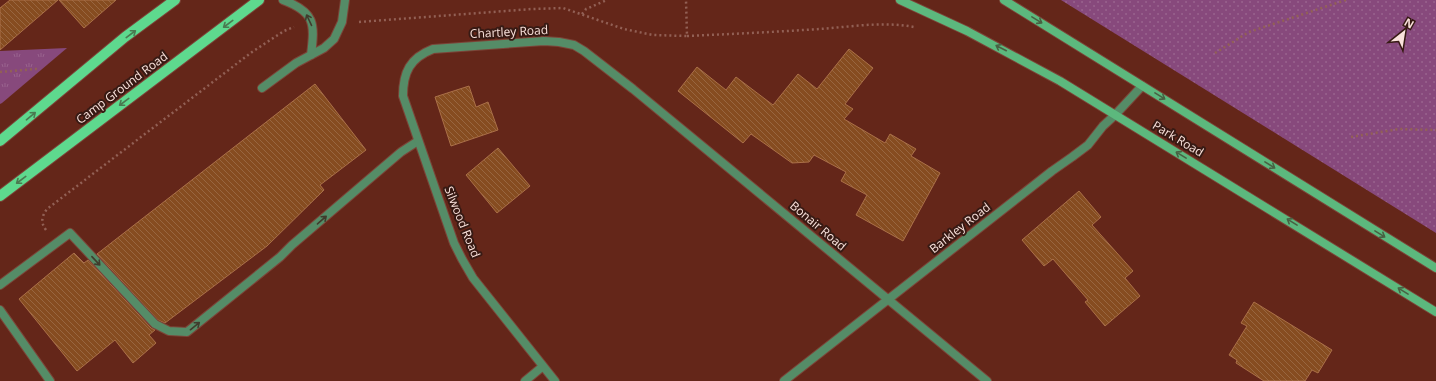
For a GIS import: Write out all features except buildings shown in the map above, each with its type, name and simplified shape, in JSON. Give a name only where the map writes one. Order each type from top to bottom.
[{"type":"main road","points":[[0,141],[125,37],[175,0]]},
{"type":"main road","name":"Camp Ground Road","points":[[0,196],[259,0]]},
{"type":"main road","name":"Park Road","points":[[900,0],[967,31],[1060,80],[1436,312]]},
{"type":"main road","points":[[1004,0],[1436,268]]},
{"type":"street","points":[[283,0],[304,11],[312,22],[313,34],[311,55]]},
{"type":"street","points":[[262,88],[296,63],[324,48],[334,39],[342,22],[346,0]]},
{"type":"street","name":"Chartley Road","points":[[403,96],[403,83],[408,68],[417,58],[427,51],[433,49],[544,40],[574,45],[633,89]]},
{"type":"street","name":"Barkley Road","points":[[784,381],[887,299],[1052,171],[1088,145],[1103,126],[1116,115],[1142,86]]},
{"type":"street","name":"Bonair Road","points":[[633,89],[987,381]]},
{"type":"street","name":"Silwood Road","points":[[403,96],[454,243],[462,259],[473,278],[542,367],[555,381]]},
{"type":"street","points":[[0,285],[70,233],[155,324],[169,331],[187,332],[280,257],[401,152],[418,141]]},
{"type":"street","points":[[0,310],[50,381]]},
{"type":"street","points":[[525,381],[542,367]]},
{"type":"path","points":[[607,0],[586,9],[582,14],[624,29],[653,35],[687,36],[759,34],[894,25]]},
{"type":"path","points":[[686,0],[687,36]]},
{"type":"path","points":[[1215,53],[1249,32],[1346,0]]},
{"type":"path","points":[[0,72],[36,68],[39,70]]},
{"type":"path","points":[[1351,137],[1399,129],[1436,130]]},
{"type":"green space","points":[[1061,0],[1436,0],[1436,233]]},
{"type":"green space","points":[[67,48],[2,103],[0,104],[0,51]]}]
